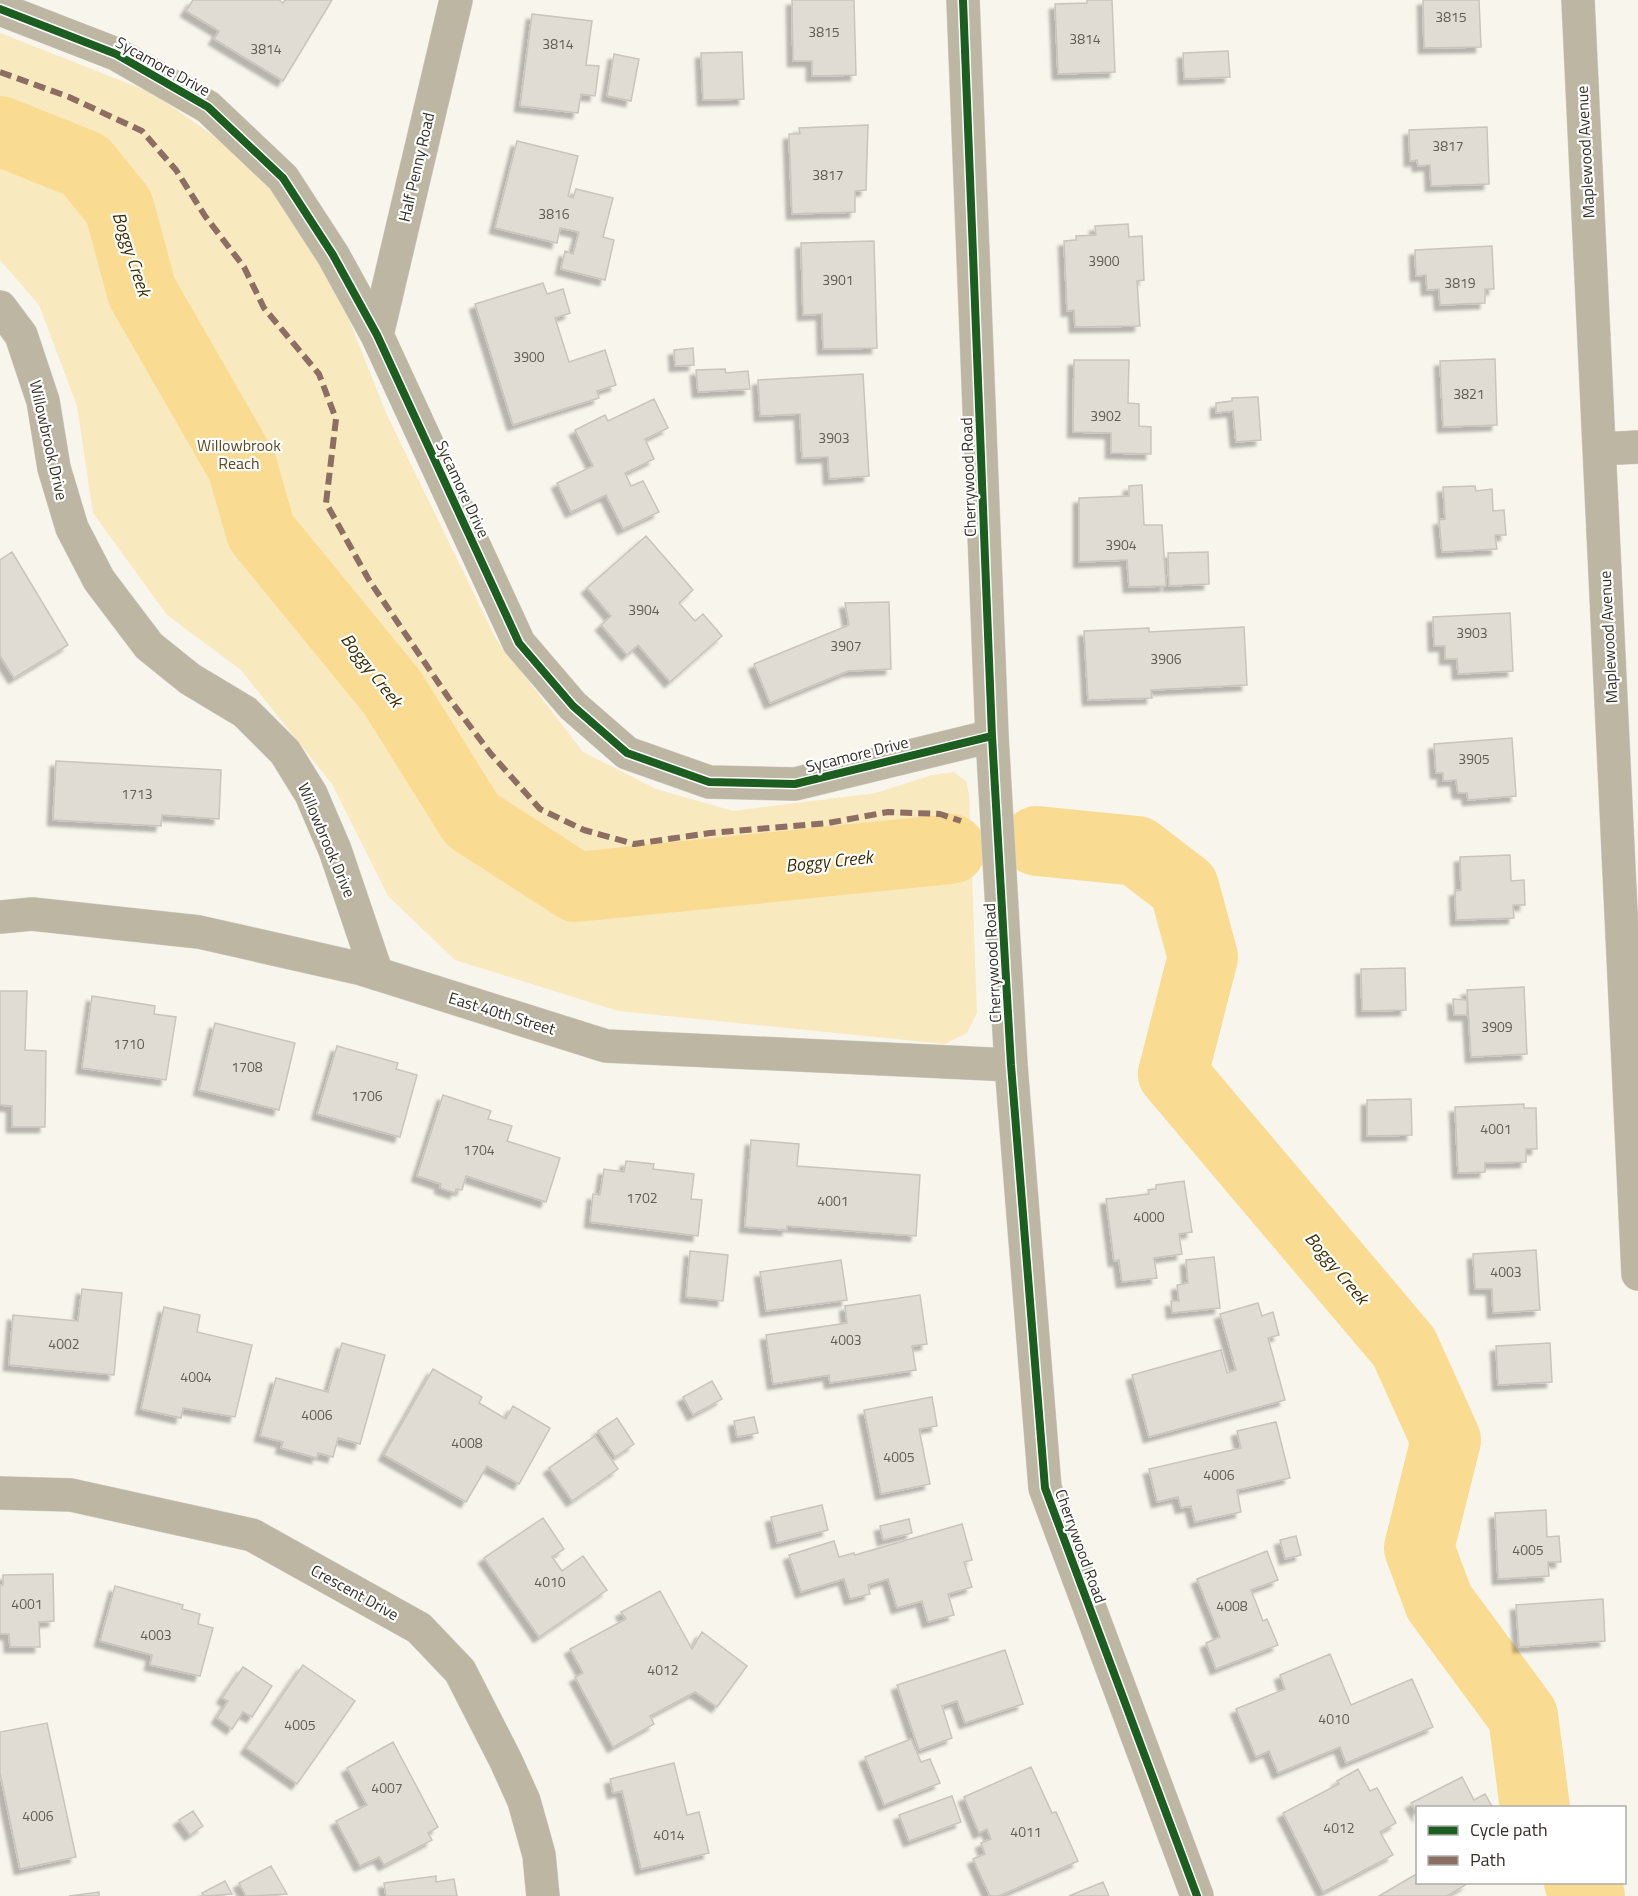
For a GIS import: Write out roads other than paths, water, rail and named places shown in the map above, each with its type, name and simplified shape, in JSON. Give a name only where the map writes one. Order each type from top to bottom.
[{"type":"street","name":"Half Penny Road","points":[[377,335],[456,0]]},
{"type":"street","name":"Cherrywood Road","points":[[963,0],[992,736],[1011,1065],[1045,1488],[1197,1896]]},
{"type":"street","name":"Maplewood Avenue","points":[[1578,0],[1600,450],[1626,762],[1638,1274]]},
{"type":"street","name":"Sycamore Drive","points":[[0,9],[116,54],[208,107],[283,178],[333,255],[377,335],[519,643],[573,705],[627,753],[708,782],[795,784],[992,736]]},
{"type":"street","name":"Willowbrook Drive","points":[[0,307],[21,335],[43,401],[54,468],[72,528],[99,580],[148,646],[190,678],[244,712],[285,752],[311,794],[335,850],[377,974]]},
{"type":"street","points":[[1600,450],[1638,447]]},
{"type":"street","name":"East 40th Street","points":[[0,917],[32,914],[199,932],[377,974],[606,1046],[1011,1065]]},
{"type":"street","name":"Crescent Drive","points":[[0,1493],[71,1495],[252,1535],[419,1628],[460,1671],[506,1761],[524,1801],[540,1855],[543,1896]]},
{"type":"waterway","name":"Boggy Creek","points":[[0,131],[85,165],[119,207],[142,292],[242,466],[261,532],[392,692],[472,820],[576,887],[951,849]]},
{"type":"waterway","name":"Boggy Creek","points":[[1037,841],[1137,851],[1184,887],[1203,957],[1173,1074],[1404,1347],[1446,1440],[1419,1548],[1439,1602],[1523,1716],[1535,1806]]},
{"type":"waterway","name":"Boggy Creek","points":[[1581,1884],[1590,1896]]},
{"type":"park label","name":"Willowbrook Reach","points":[[239,454]]}]
